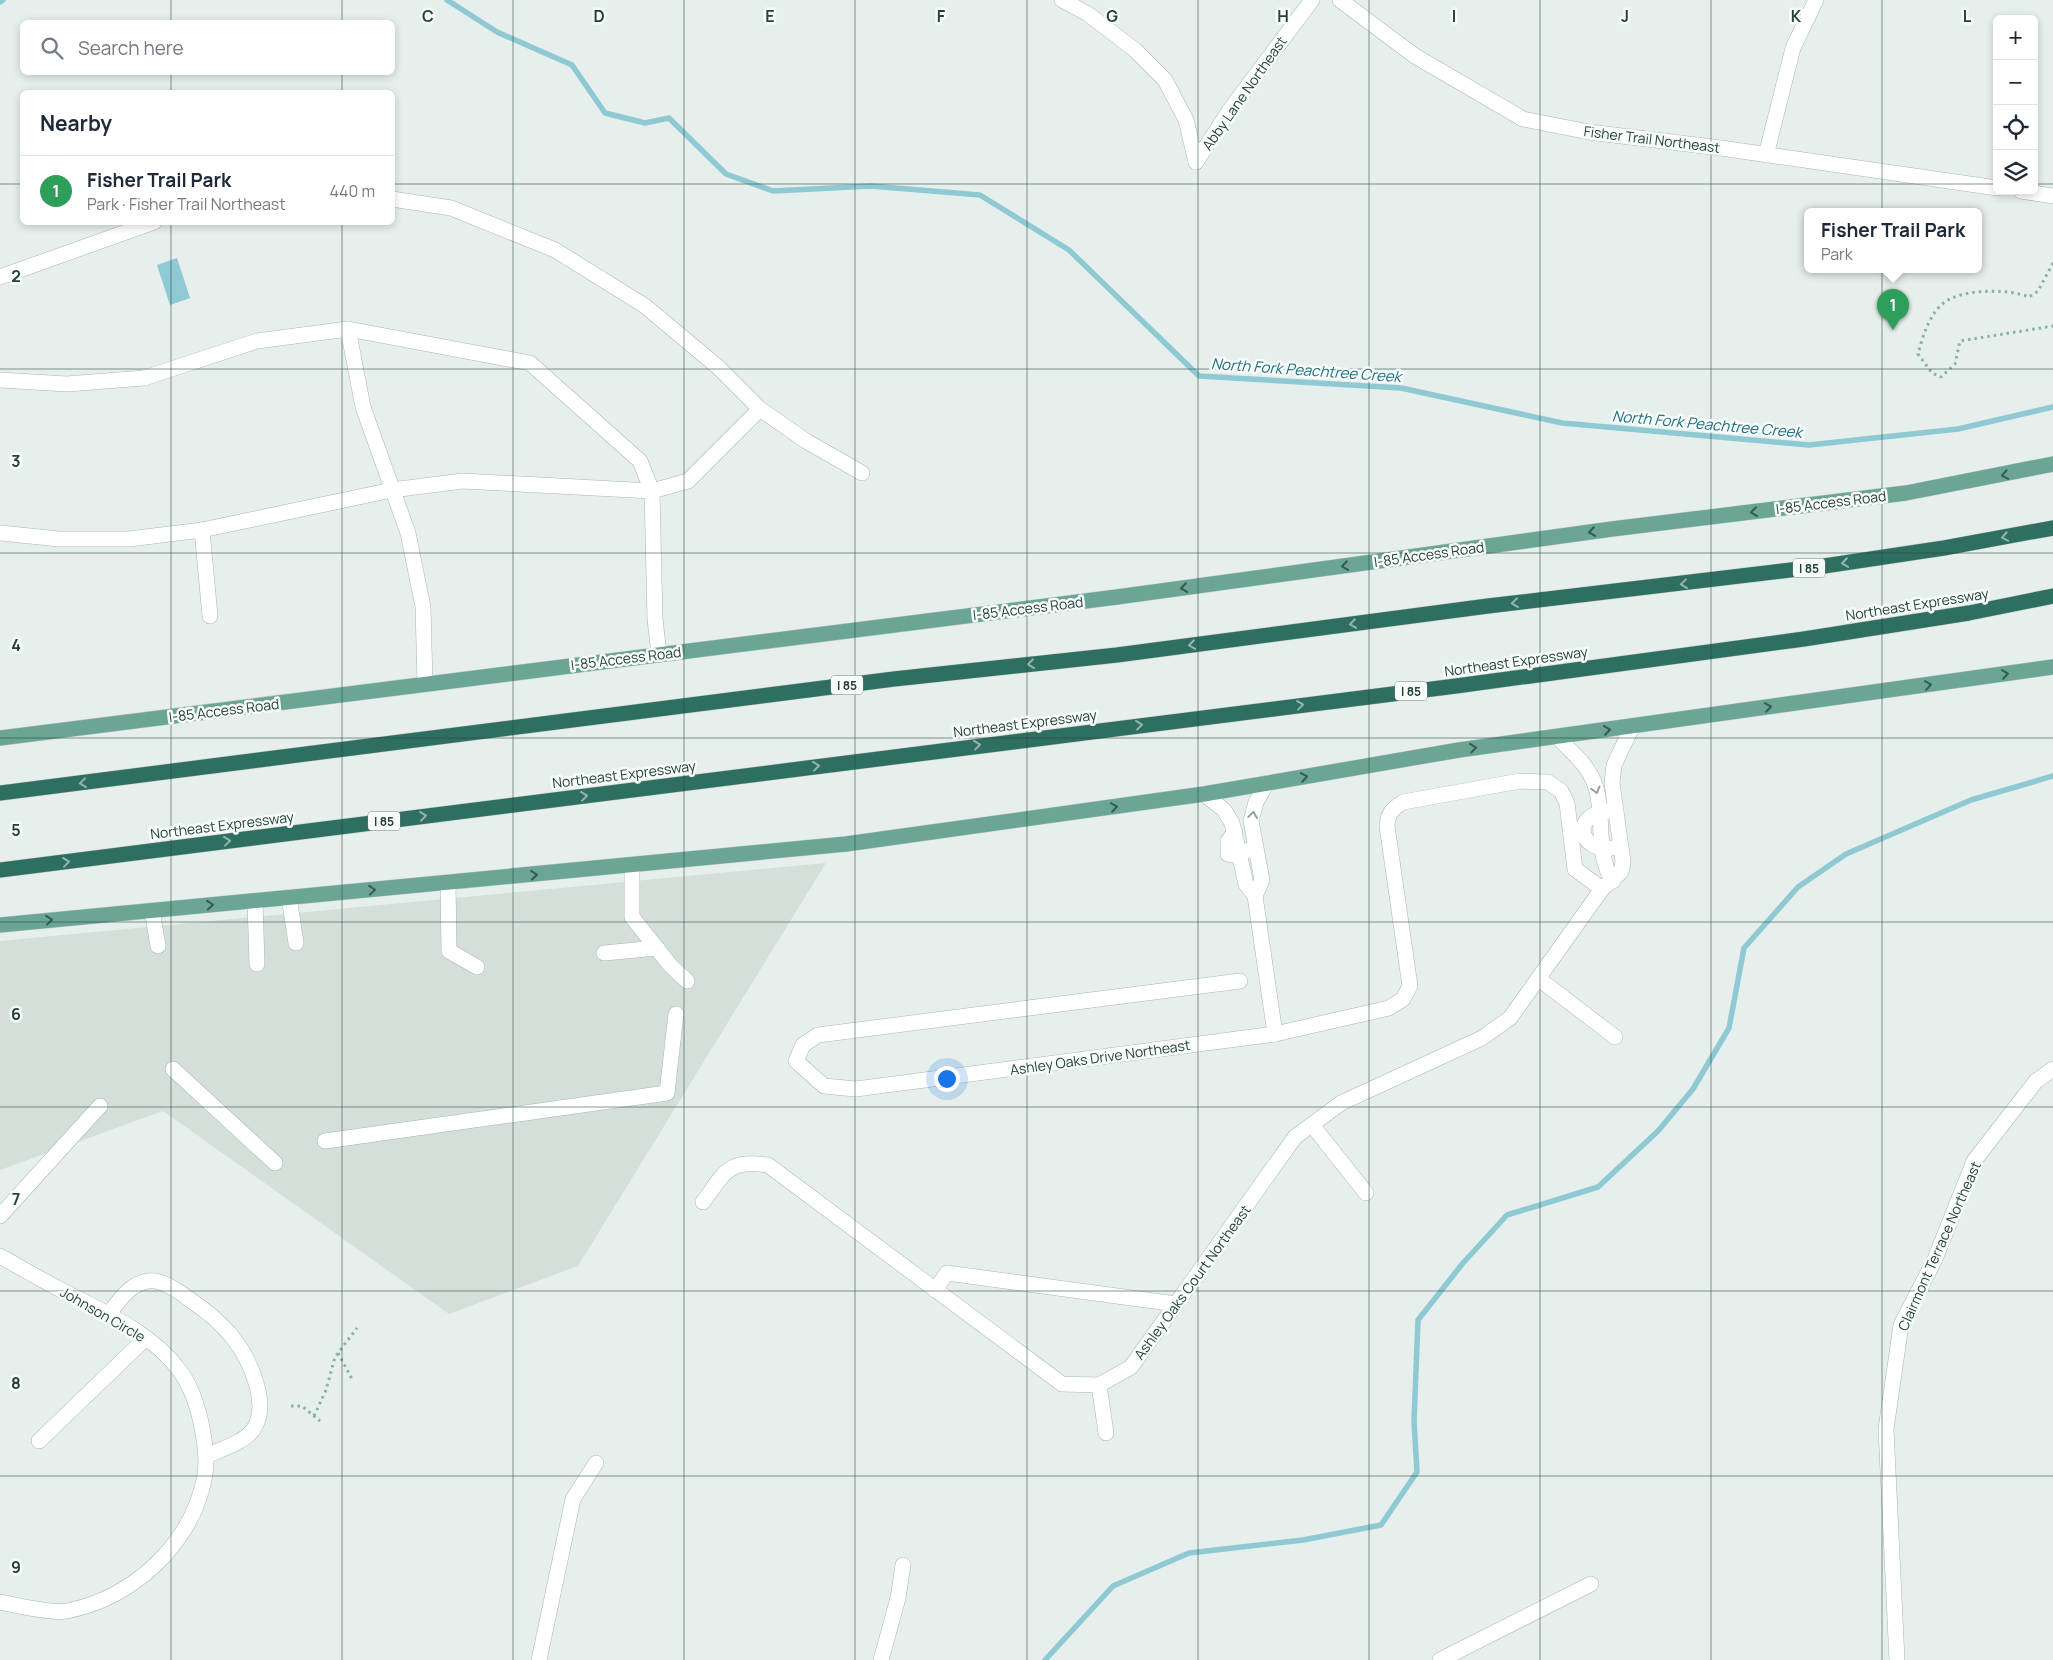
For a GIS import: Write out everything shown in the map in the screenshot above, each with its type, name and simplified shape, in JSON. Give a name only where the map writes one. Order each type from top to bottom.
[{"type":"highway","name":"I 85","points":[[0,793],[894,679],[1117,655],[1488,606],[1824,566],[1944,548],[2053,528]]},
{"type":"highway","name":"Northeast Expressway","points":[[0,870],[1756,646],[1969,613],[2053,596]]},
{"type":"main road","name":"I-85 Access Road","points":[[0,738],[1117,597],[1612,529],[1906,493],[2053,464]]},
{"type":"main road","points":[[0,925],[632,866],[846,844],[1204,794],[1458,750],[2053,666]]},
{"type":"street","name":"Abby Lane Northeast","points":[[1062,0],[1088,14],[1135,50],[1165,80],[1186,120],[1196,162],[1229,111],[1312,0]]},
{"type":"street","name":"Fisher Trail Northeast","points":[[1340,0],[1414,56],[1524,119],[1589,132],[1993,187]]},
{"type":"street","points":[[1766,155],[1793,48],[1816,0]]},
{"type":"street","points":[[2038,194],[2053,196]]},
{"type":"street","points":[[395,199],[451,208],[556,250],[645,306],[718,367],[760,409],[806,441],[862,473]]},
{"type":"street","points":[[0,276],[145,225]]},
{"type":"street","points":[[348,329],[363,407],[408,533],[423,607],[425,684]]},
{"type":"street","points":[[0,380],[68,384],[144,378],[257,340],[348,329],[530,363],[640,461],[652,490],[655,619],[659,654]]},
{"type":"street","points":[[0,533],[58,539],[129,539],[202,530],[392,490],[463,481],[652,490],[688,480],[760,409]]},
{"type":"street","points":[[202,530],[210,616]]},
{"type":"street","name":"Ashley Oaks Court Northeast","points":[[1099,1385],[1131,1367],[1295,1137],[1341,1103],[1482,1038],[1510,1018],[1608,885],[1621,872],[1623,862],[1612,783],[1614,765],[1632,726]]},
{"type":"street","points":[[1558,737],[1588,769],[1595,784],[1608,885]]},
{"type":"street","name":"Ashley Oaks Drive Northeast","points":[[1240,981],[818,1035],[803,1045],[796,1061],[824,1086],[856,1089],[1275,1034],[1389,1008],[1403,1000],[1410,986],[1388,826],[1388,816],[1394,808],[1403,802],[1520,781],[1548,782],[1561,791],[1567,803],[1576,869],[1608,885]]},
{"type":"street","points":[[1255,896],[1262,880],[1251,821],[1252,812],[1267,783]]},
{"type":"street","points":[[1204,794],[1224,810],[1235,832],[1246,884],[1255,896],[1275,1034]]},
{"type":"street","points":[[1600,812],[1616,811]]},
{"type":"street","points":[[1604,849],[1621,847]]},
{"type":"street","points":[[1240,853],[1256,848]]},
{"type":"street","points":[[632,866],[632,917],[657,948],[688,981]]},
{"type":"street","points":[[448,882],[449,951],[478,967]]},
{"type":"street","points":[[289,897],[296,943]]},
{"type":"street","points":[[255,901],[257,964]]},
{"type":"street","points":[[152,910],[158,946]]},
{"type":"street","points":[[604,952],[657,948]]},
{"type":"street","points":[[1539,979],[1615,1037]]},
{"type":"street","points":[[325,1141],[667,1093],[676,1014]]},
{"type":"street","points":[[173,1069],[275,1163]]},
{"type":"street","name":"Clairmont Terrace Northeast","points":[[1897,1660],[1886,1429],[1901,1325],[1935,1259],[1974,1161],[2036,1081],[2053,1069]]},
{"type":"street","points":[[0,1216],[100,1106]]},
{"type":"street","points":[[1312,1125],[1366,1193]]},
{"type":"street","points":[[704,1202],[725,1172],[745,1162],[768,1165],[1062,1384],[1099,1385],[1106,1433]]},
{"type":"street","name":"Johnson Circle","points":[[0,1256],[146,1338],[181,1372],[199,1414],[206,1456],[204,1479],[198,1500],[184,1528],[168,1550],[137,1582],[113,1596],[65,1612],[0,1602]]},
{"type":"street","points":[[935,1290],[947,1273],[1176,1304]]},
{"type":"street","points":[[108,1315],[134,1286],[149,1281],[162,1283],[180,1292],[208,1312],[242,1349],[254,1376],[259,1395],[260,1414],[252,1430],[240,1440],[206,1456]]},
{"type":"street","points":[[38,1441],[146,1338]]},
{"type":"street","points":[[539,1660],[573,1499],[596,1463]]},
{"type":"street","points":[[881,1660],[898,1598],[903,1565]]},
{"type":"street","points":[[1440,1660],[1591,1584]]},
{"type":"path","points":[[2053,263],[2038,291],[2029,297],[2016,292],[1986,291],[1950,299],[1935,313],[1924,333],[1918,354],[1932,373],[1941,377],[1955,364],[1960,341],[2053,326]]},
{"type":"path","points":[[314,1416],[326,1390],[338,1353],[357,1328]]},
{"type":"path","points":[[338,1353],[352,1379]]},
{"type":"path","points":[[291,1406],[302,1406],[320,1421]]},
{"type":"shaded area","points":[[826,863],[578,1266],[449,1314],[163,1111],[0,1170],[0,941]]},
{"type":"water","points":[[177,258],[190,298],[170,305],[157,265]]},
{"type":"waterway","name":"North Fork Peachtree Creek","points":[[447,0],[497,32],[572,65],[605,113],[645,123],[669,118],[726,174],[773,191],[871,186],[980,195],[1069,250],[1199,376],[1401,388],[1562,423],[1809,445],[1958,429],[2053,407]]},
{"type":"waterway","points":[[1045,1660],[1113,1586],[1189,1553],[1303,1540],[1381,1525],[1417,1472],[1414,1421],[1418,1320],[1463,1263],[1507,1215],[1598,1187],[1658,1131],[1693,1089],[1729,1028],[1744,948],[1798,887],[1846,854],[1971,800],[2053,776]]},
{"type":"place","name":"Fisher Trail Park","points":[[1893,330]]}]
